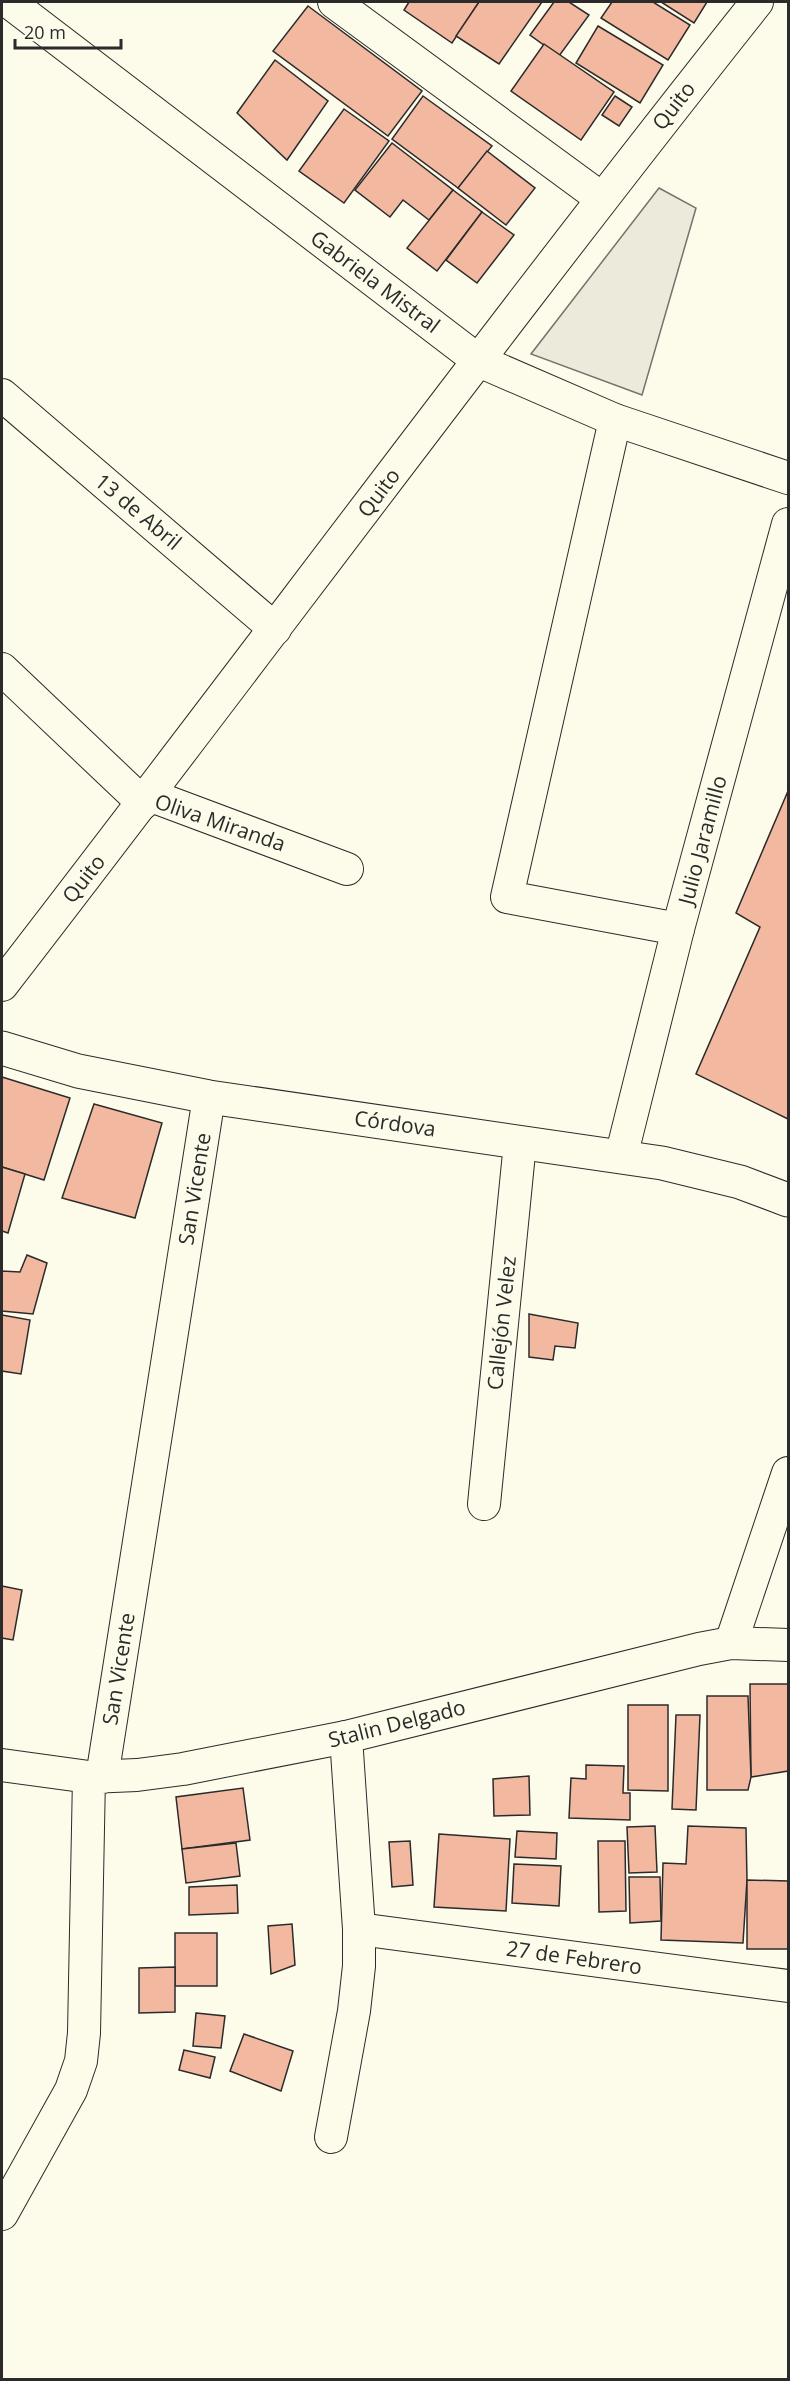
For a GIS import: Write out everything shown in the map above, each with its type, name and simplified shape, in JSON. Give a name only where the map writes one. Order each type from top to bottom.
[{"type":"street","name":"Gabriela Mistral","points":[[9,2],[479,361],[615,420],[789,478]]},
{"type":"street","points":[[334,2],[601,198]]},
{"type":"street","name":"Quito","points":[[2,985],[146,799],[601,198],[757,2]]},
{"type":"street","name":"13 de Abril","points":[[2,395],[275,629]]},
{"type":"street","points":[[615,420],[507,897],[678,929]]},
{"type":"street","name":"Julio Jaramillo","points":[[621,1157],[678,929],[789,524]]},
{"type":"street","name":"Oliva Miranda","points":[[2,669],[146,799],[347,869]]},
{"type":"street","name":"Córdova","points":[[2,1048],[78,1071],[209,1097],[621,1157],[704,1172],[789,1200]]},
{"type":"street","name":"San Vicente","points":[[2,2214],[71,2090],[81,2061],[96,1777],[209,1097]]},
{"type":"street","name":"Callejón Velez","points":[[483,1504],[520,1143]]},
{"type":"street","points":[[731,1643],[789,1473]]},
{"type":"street","name":"Stalin Delgado","points":[[2,1765],[96,1777],[183,1769],[346,1737],[699,1649],[731,1643],[789,1645]]},
{"type":"street","points":[[331,2137],[354,2012],[359,1966],[359,1929],[346,1737]]},
{"type":"street","name":"27 de Febrero","points":[[359,1929],[789,1986]]},
{"type":"shaded area","points":[[659,188],[696,208],[642,395],[531,354]]},
{"type":"building","points":[[409,2],[479,2],[452,43],[404,10]]},
{"type":"building","points":[[479,2],[542,2],[499,64],[456,36]]},
{"type":"building","points":[[554,2],[569,2],[589,15],[559,56],[530,35]]},
{"type":"building","points":[[612,2],[653,2],[690,25],[668,60],[601,18]]},
{"type":"building","points":[[661,2],[707,2],[694,23]]},
{"type":"building","points":[[308,6],[422,91],[388,136],[273,51]]},
{"type":"building","points":[[598,26],[663,65],[640,103],[576,63]]},
{"type":"building","points":[[544,44],[614,92],[581,140],[511,91]]},
{"type":"building","points":[[275,60],[328,101],[287,160],[237,113]]},
{"type":"building","points":[[423,96],[492,146],[458,188],[392,139]]},
{"type":"building","points":[[615,96],[632,107],[619,126],[602,115]]},
{"type":"building","points":[[344,109],[389,141],[344,203],[299,171]]},
{"type":"building","points":[[392,143],[453,190],[429,220],[403,200],[390,217],[355,190]]},
{"type":"building","points":[[487,151],[535,188],[506,225],[458,188]]},
{"type":"building","points":[[453,190],[482,212],[437,271],[407,248]]},
{"type":"building","points":[[482,212],[514,235],[477,283],[446,260]]},
{"type":"building","points":[[788,791],[788,1119],[696,1074],[760,927],[736,913]]},
{"type":"building","points":[[2,1077],[70,1098],[44,1180],[2,1167]]},
{"type":"building","points":[[94,1104],[162,1123],[135,1218],[62,1198]]},
{"type":"building","points":[[2,1167],[25,1174],[8,1233],[2,1231]]},
{"type":"building","points":[[27,1255],[47,1263],[33,1314],[2,1311],[2,1271],[20,1272]]},
{"type":"building","points":[[529,1314],[578,1323],[575,1348],[555,1346],[553,1360],[529,1357]]},
{"type":"building","points":[[2,1315],[30,1320],[21,1374],[2,1371]]},
{"type":"building","points":[[2,1586],[22,1590],[13,1640],[2,1638]]},
{"type":"building","points":[[750,1684],[788,1684],[788,1771],[751,1777]]},
{"type":"building","points":[[707,1696],[748,1696],[751,1777],[748,1790],[707,1790]]},
{"type":"building","points":[[628,1705],[668,1705],[668,1791],[628,1790]]},
{"type":"building","points":[[676,1715],[700,1715],[696,1810],[672,1809]]},
{"type":"building","points":[[586,1765],[624,1766],[623,1793],[630,1793],[630,1820],[569,1818],[571,1778],[586,1779]]},
{"type":"building","points":[[529,1776],[530,1815],[494,1816],[493,1779]]},
{"type":"building","points":[[243,1788],[250,1840],[182,1849],[176,1797]]},
{"type":"building","points":[[655,1826],[657,1872],[629,1873],[627,1827]]},
{"type":"building","points":[[688,1826],[746,1828],[747,1880],[743,1943],[661,1940],[663,1863],[686,1864]]},
{"type":"building","points":[[517,1831],[557,1833],[556,1859],[515,1857]]},
{"type":"building","points":[[439,1834],[510,1839],[506,1911],[434,1907]]},
{"type":"building","points":[[410,1841],[413,1885],[392,1887],[389,1842]]},
{"type":"building","points":[[598,1841],[625,1841],[626,1911],[599,1912]]},
{"type":"building","points":[[236,1843],[240,1876],[186,1883],[182,1849]]},
{"type":"building","points":[[514,1864],[561,1866],[559,1906],[512,1903]]},
{"type":"building","points":[[629,1877],[660,1877],[661,1921],[630,1923]]},
{"type":"building","points":[[747,1880],[788,1881],[788,1949],[747,1949]]},
{"type":"building","points":[[237,1885],[238,1913],[189,1915],[189,1887]]},
{"type":"building","points":[[292,1924],[295,1965],[271,1974],[268,1926]]},
{"type":"building","points":[[175,1933],[217,1933],[217,1986],[175,1986]]},
{"type":"building","points":[[175,1967],[175,2012],[139,2013],[139,1968]]},
{"type":"building","points":[[196,2013],[225,2016],[221,2048],[193,2046]]},
{"type":"building","points":[[244,2034],[293,2051],[281,2091],[230,2071]]},
{"type":"building","points":[[184,2050],[215,2057],[210,2078],[179,2070]]}]
